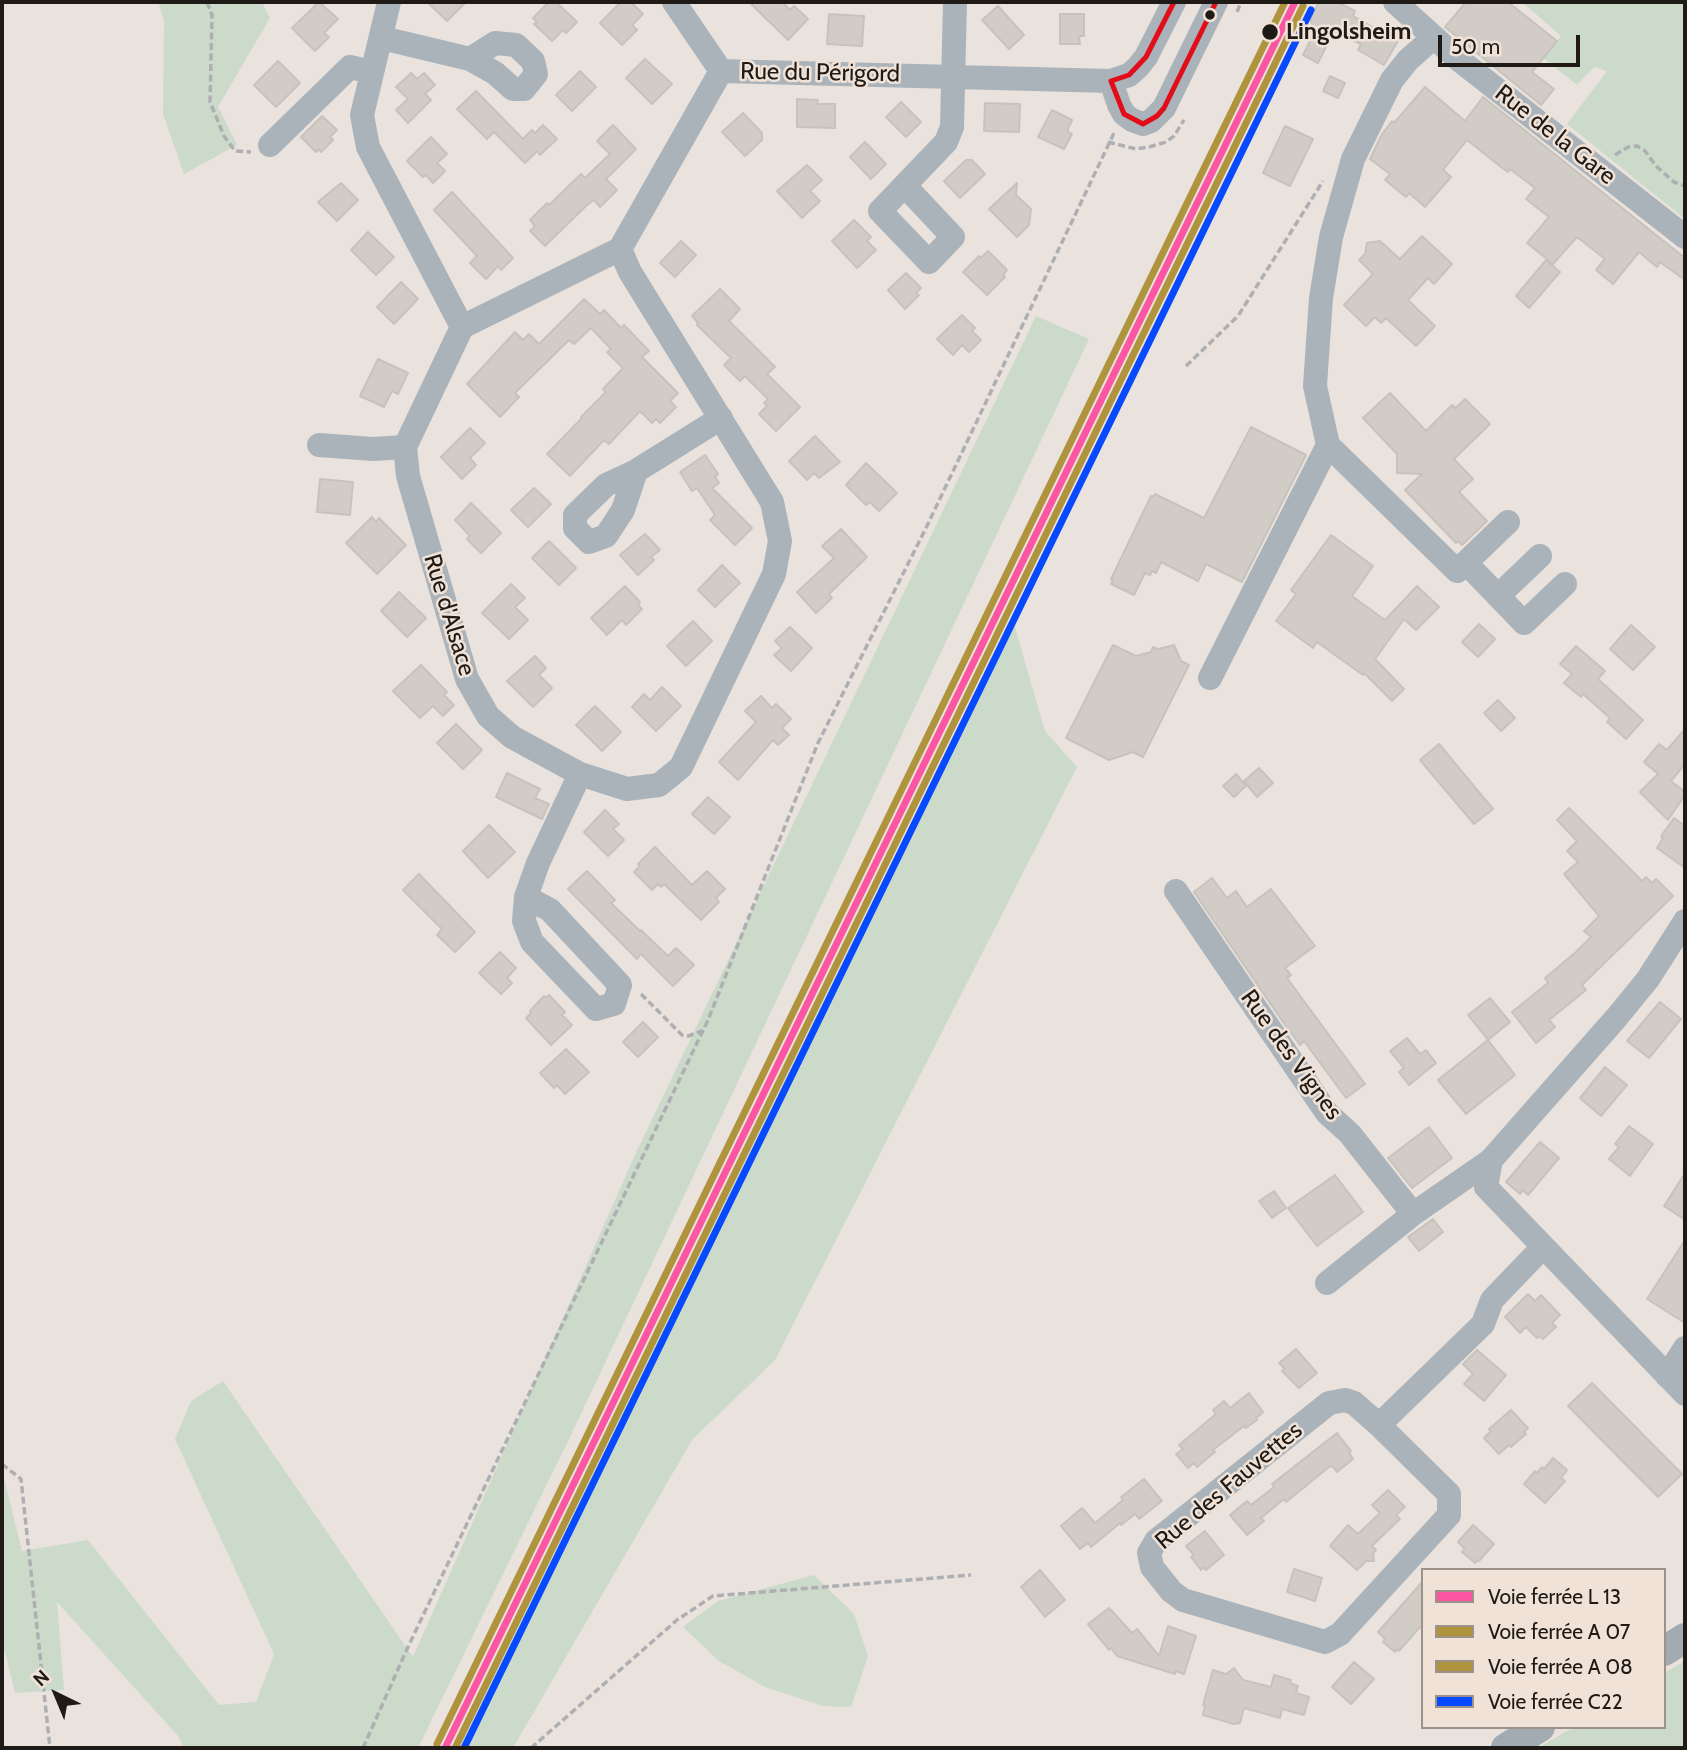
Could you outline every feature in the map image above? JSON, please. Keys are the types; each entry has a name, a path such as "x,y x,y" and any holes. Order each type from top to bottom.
{"main road":[{"path":"1666,1650 1685,1638"},
{"path":"1506,1748 1537,1729"}],"street":[{"path":"389,2 362,115 368,147 462,327"},
{"path":"674,2 721,71"},
{"path":"905,186 946,142 952,127 955,2"},
{"path":"1174,2 1138,67 1129,75 1111,81 1124,114 1143,124 1151,121 1164,108 1216,2"},
{"name":"Rue de la Gare","path":"1395,2 1458,60 1685,237"},
{"path":"1434,37 1408,60 1392,80 1353,159 1331,237 1321,298 1315,386 1328,445 1457,571 1508,522"},
{"path":"382,38 470,59"},
{"path":"270,145 350,67 372,72"},
{"name":"Rue du Périgord","path":"620,249 721,71 1111,81"},
{"path":"318,445 373,449 405,447 462,327 620,249"},
{"name":"Rue d'Alsace","path":"405,447 408,476 467,679 488,716 512,737 580,774 627,789 659,785 681,766 774,574 780,541 772,502 630,272 620,249"},
{"path":"636,471 721,418"},
{"path":"1210,678 1328,445"},
{"path":"1498,596 1540,556"},
{"path":"1466,563 1524,623 1565,584"},
{"path":"526,897 550,910 620,985 614,1004 596,1009 532,942 524,921 526,897 538,863 580,774"},
{"name":"Rue des Vignes","path":"1176,891 1326,1113 1350,1134 1413,1214"},
{"path":"1327,1283 1413,1214 1492,1160 1617,1017 1647,979 1685,921"},
{"path":"1492,1160 1486,1188 1685,1395"},
{"path":"1379,1425 1483,1324 1492,1300 1542,1248"},
{"path":"1667,1376 1685,1348"},
{"name":"Rue des Fauvettes","path":"1345,1400 1354,1403 1379,1425 1449,1494 1450,1515 1340,1634 1325,1642 1182,1600 1152,1567 1149,1553 1156,1541 1329,1403 1345,1400"}],"path":[{"path":"207,2 212,15 210,102 224,136 235,151 250,153 270,145"},
{"path":"363,1748 407,1649 704,1030 818,743 925,530 1108,142"},
{"path":"1596,167 1628,147 1637,146 1646,151 1656,166 1674,182 1685,186"},
{"path":"1186,366 1238,316 1320,183 1353,159"},
{"path":"620,985 639,993 682,1035 688,1037 704,1030"},
{"path":"2,1464 21,1479 50,1748"},
{"path":"531,1748 677,1620 713,1596 971,1574"}],"green space":[{"path":"158,2 262,2 270,18 218,107 237,145 184,174 163,114 164,21"},
{"path":"1522,2 1685,2 1685,219 1567,124 1607,71 1594,67 1577,85 1543,58 1561,36"},
{"path":"1036,316 1089,339 570,1437 418,1748 184,1748 178,1736 57,1602 64,1690 15,1693 2,1639 2,1470 22,1551 88,1540 219,1705 256,1702 274,1654 175,1439 191,1401 223,1381 413,1657 634,1157"},
{"path":"1012,617 1045,731 1077,767 775,1360 692,1440 513,1748 456,1748"},
{"path":"814,1575 854,1614 868,1656 851,1707 823,1706 765,1687 719,1661 683,1627 718,1601"},
{"path":"1685,1661 1685,1748 1538,1748 1571,1729 1666,1729 1666,1672"}],"building":[{"path":"319,2 338,19 324,33 329,37 315,51 292,28"},
{"path":"427,2 466,2 447,21"},
{"path":"549,2 556,2 577,22 566,33 563,30 552,41 534,24 537,22 533,18"},
{"path":"621,2 631,2 643,14 632,25 637,30 622,45 600,23"},
{"path":"749,2 782,2 790,10 794,6 808,19 788,40"},
{"path":"1319,2 1337,2 1355,11 1353,16 1398,41 1384,65 1358,50 1361,44 1334,31 1318,63 1303,55 1315,31 1310,19"},
{"path":"1466,2 1508,2 1557,41 1532,72 1554,89 1541,105 1445,27"},
{"path":"998,6 1024,35 1009,49 982,20"},
{"path":"829,14 864,16 862,46 827,44"},
{"path":"1060,14 1084,14 1084,36 1079,36 1080,44 1060,44"},
{"path":"645,59 672,84 652,104 626,78"},
{"path":"278,61 300,83 276,107 254,85"},
{"path":"580,71 596,87 572,111 556,95"},
{"path":"411,73 417,79 424,73 435,85 425,94 431,100 408,123 396,110 408,99 396,87"},
{"path":"1330,76 1345,83 1338,98 1323,91"},
{"path":"1425,87 1465,121 1483,97 1685,258 1685,280 1660,262 1657,267 1639,252 1613,284 1596,270 1605,259 1577,237 1553,264 1527,243 1549,217 1526,199 1535,188 1510,169 1508,172 1467,140 1443,170 1451,177 1425,207 1409,193 1406,197 1385,180 1390,174 1370,159 1382,134"},
{"path":"476,91 523,139 532,130 535,133 543,125 557,139 540,155 537,151 525,163 494,132 487,139 457,109"},
{"path":"797,99 818,100 817,104 835,104 835,128 797,127"},
{"path":"901,102 921,122 906,137 886,117"},
{"path":"985,103 1020,104 1019,132 984,131"},
{"path":"1052,110 1072,120 1067,131 1072,134 1064,149 1038,137"},
{"path":"743,113 762,133 762,140 745,156 722,132"},
{"path":"322,116 337,130 330,137 333,140 321,152 319,149 316,152 301,137"},
{"path":"613,125 636,149 606,179 617,190 600,207 594,200 587,205 545,246 530,231 535,226 530,220 581,174 585,178 610,154 597,141"},
{"path":"1285,126 1313,139 1290,186 1263,173"},
{"path":"431,137 447,154 437,163 445,171 433,183 407,161"},
{"path":"865,142 886,164 871,179 850,157"},
{"path":"966,160 972,160 985,174 960,198 944,181"},
{"path":"807,165 822,180 810,191 820,201 802,218 777,191"},
{"path":"341,183 358,200 337,221 318,202"},
{"path":"1017,183 1016,195 1031,209 1029,225 1017,237 989,209"},
{"path":"452,192 513,258 501,270 498,266 486,279 470,263 477,256 434,210"},
{"path":"854,220 871,237 867,241 876,250 857,268 832,241"},
{"path":"368,232 394,257 376,275 351,250"},
{"path":"1422,236 1452,264 1434,284 1428,278 1408,300 1435,326 1416,346 1386,318 1381,323 1375,317 1366,326 1344,305 1373,274 1359,260 1365,254 1367,243 1380,241 1400,259"},
{"path":"681,241 696,255 675,277 660,263"},
{"path":"988,251 1007,270 1003,275 1005,277 987,295 963,272"},
{"path":"1546,260 1560,272 1529,308 1516,296"},
{"path":"906,273 921,288 916,293 919,295 905,309 888,290"},
{"path":"401,282 418,299 394,324 377,307"},
{"path":"720,289 740,309 729,321 775,367 767,374 800,407 776,431 759,414 767,406 764,403 768,399 745,376 740,381 724,365 731,358 697,325 692,316"},
{"path":"584,299 600,314 604,310 621,328 624,325 649,351 642,357 678,393 670,401 676,407 660,423 656,419 652,423 640,411 609,444 604,440 570,476 547,454 606,392 603,389 623,368 607,352 611,349 591,328 574,344 569,340 515,393 519,397 500,417 467,384 515,332 523,340 529,334 539,344"},
{"path":"962,315 975,328 972,331 981,340 969,352 962,345 953,355 937,339"},
{"path":"378,359 408,373 398,394 392,391 384,407 360,396"},
{"path":"1390,393 1426,431 1452,405 1456,408 1465,399 1490,424 1454,459 1473,479 1459,492 1487,521 1462,545 1458,541 1456,543 1405,490 1422,474 1397,473 1397,454 1363,418"},
{"path":"1251,427 1306,455 1242,582 1206,564 1198,581 1161,562 1156,573 1145,573 1134,595 1111,584 1151,496 1155,494 1204,518"},
{"path":"470,428 485,443 470,458 476,465 462,479 441,457"},
{"path":"815,436 840,462 819,478 814,473 807,480 789,461"},
{"path":"705,455 718,474 715,477 719,483 712,488 752,528 735,545 710,520 715,515 697,488 692,491 680,472"},
{"path":"866,463 897,493 879,511 870,502 866,505 846,485"},
{"path":"320,479 353,482 350,515 317,512"},
{"path":"534,488 551,504 528,527 511,510"},
{"path":"471,503 501,533 481,553 467,539 470,536 455,520"},
{"path":"372,517 376,522 379,518 406,545 377,574 346,543"},
{"path":"841,529 867,557 829,594 832,598 816,613 797,592 834,558 822,546"},
{"path":"645,534 660,550 651,557 654,560 638,575 620,555"},
{"path":"1331,535 1373,566 1352,596 1385,620 1417,586 1439,607 1416,630 1404,619 1375,659 1404,689 1392,701 1364,673 1363,675 1317,642 1313,648 1276,621 1296,594 1291,590"},
{"path":"549,541 576,568 559,585 532,558"},
{"path":"722,565 740,583 715,607 698,590"},
{"path":"511,584 525,598 515,607 528,620 509,639 482,613"},
{"path":"625,586 640,602 638,605 642,609 626,625 622,620 607,635 591,618"},
{"path":"399,592 426,618 407,637 381,611"},
{"path":"693,621 712,641 686,666 667,646"},
{"path":"1479,624 1495,639 1478,657 1462,642"},
{"path":"1631,625 1655,647 1633,670 1610,649"},
{"path":"790,627 812,648 791,671 774,655 782,648 775,641"},
{"path":"1113,645 1136,656 1151,652 1153,647 1158,649 1174,645 1181,661 1189,665 1143,757 1133,752 1109,760 1066,738"},
{"path":"1576,646 1605,671 1598,679 1643,720 1626,739 1607,722 1610,718 1583,694 1581,697 1564,683 1572,674 1560,664"},
{"path":"535,656 546,668 539,675 552,688 533,707 507,681"},
{"path":"421,665 447,692 444,695 454,705 443,716 433,706 420,718 393,691"},
{"path":"662,687 681,706 656,731 632,707 644,694 650,700"},
{"path":"761,696 772,708 776,704 791,719 782,728 789,735 778,745 773,740 738,780 719,762 756,722 745,711"},
{"path":"1498,700 1515,718 1501,731 1484,713"},
{"path":"595,706 621,732 602,751 576,725"},
{"path":"456,724 482,750 463,769 437,743"},
{"path":"1685,729 1685,764 1671,781 1685,792 1685,795 1668,820 1640,792 1658,774 1644,762 1659,744 1667,750"},
{"path":"1439,744 1493,809 1474,824 1420,760"},
{"path":"1259,768 1273,783 1257,797 1244,781"},
{"path":"507,773 540,789 535,798 549,804 542,819 496,797"},
{"path":"1236,774 1246,786 1234,797 1223,786"},
{"path":"708,797 730,817 714,834 692,814"},
{"path":"1569,808 1642,881 1646,877 1652,883 1656,879 1673,896 1582,985 1586,990 1549,1020 1555,1027 1536,1043 1512,1012 1548,983 1545,978 1591,937 1584,931 1599,916 1564,874 1578,862 1567,851 1577,841 1557,820"},
{"path":"605,810 619,824 613,829 624,840 608,856 584,832"},
{"path":"1674,818 1685,826 1685,868 1657,848 1663,838 1661,836"},
{"path":"489,825 515,852 488,878 463,851"},
{"path":"655,847 692,885 707,871 725,889 716,898 719,902 701,920 664,884 661,887 658,884 652,890 634,872"},
{"path":"587,871 615,900 611,903 668,956 676,948 694,965 673,986 641,954 637,959 568,889"},
{"path":"419,874 475,932 455,952 437,935 442,929 403,890"},
{"path":"1212,878 1227,898 1236,891 1247,907 1271,889 1315,946 1285,968 1291,975 1287,978 1365,1084 1346,1098 1304,1041 1300,1045 1283,1022 1194,892"},
{"path":"500,952 516,968 507,978 512,983 501,994 479,973"},
{"path":"549,995 565,1012 562,1015 572,1025 551,1045 526,1018 544,996 546,998"},
{"path":"1490,998 1510,1022 1488,1040 1468,1015"},
{"path":"1660,1002 1681,1019 1649,1058 1627,1041"},
{"path":"643,1022 658,1037 638,1057 623,1042"},
{"path":"1407,1038 1420,1054 1426,1050 1436,1063 1409,1085 1399,1072 1404,1068 1390,1051"},
{"path":"1488,1040 1515,1075 1466,1114 1438,1080"},
{"path":"566,1049 589,1072 565,1094 557,1085 554,1088 540,1073"},
{"path":"1605,1067 1627,1085 1601,1116 1580,1098"},
{"path":"1629,1126 1653,1144 1630,1176 1609,1159 1619,1147 1615,1144"},
{"path":"1429,1127 1452,1158 1412,1188 1388,1158"},
{"path":"1540,1142 1559,1158 1528,1195 1523,1190 1520,1194 1506,1182"},
{"path":"1685,1173 1685,1220 1664,1206"},
{"path":"1335,1175 1363,1212 1317,1246 1288,1208"},
{"path":"1274,1191 1286,1208 1272,1218 1259,1201"},
{"path":"1433,1219 1443,1232 1419,1251 1408,1237"},
{"path":"1685,1240 1685,1323 1647,1299"},
{"path":"1528,1294 1535,1301 1541,1295 1560,1315 1552,1323 1556,1327 1543,1339 1539,1336 1537,1338 1526,1327 1520,1333 1505,1317"},
{"path":"1296,1349 1317,1373 1299,1388 1282,1371 1285,1369 1279,1363"},
{"path":"1477,1350 1506,1375 1484,1401 1464,1384 1473,1374 1463,1364"},
{"path":"1592,1383 1682,1474 1658,1497 1568,1406"},
{"path":"1249,1393 1263,1412 1257,1420 1246,1428 1244,1426 1213,1450 1215,1452 1197,1467 1194,1463 1188,1468 1176,1454 1183,1449 1179,1445 1216,1414 1213,1410 1224,1401 1230,1408"},
{"path":"1511,1410 1528,1428 1524,1432 1526,1434 1499,1454 1484,1438 1491,1431 1489,1429"},
{"path":"1337,1433 1351,1451 1349,1453 1353,1459 1337,1472 1332,1466 1329,1467 1286,1502 1284,1499 1261,1518 1264,1521 1247,1535 1230,1515 1247,1501 1251,1505 1274,1487 1272,1484"},
{"path":"1553,1458 1567,1470 1561,1478 1565,1481 1545,1503 1524,1484 1535,1471 1537,1473 1542,1467 1544,1469"},
{"path":"1144,1479 1162,1501 1139,1519 1135,1514 1121,1525 1120,1523 1091,1547 1088,1543 1080,1549 1061,1526 1082,1508 1095,1523"},
{"path":"1388,1490 1405,1507 1396,1515 1400,1519 1372,1546 1376,1550 1373,1553 1374,1561 1366,1561 1357,1570 1330,1546 1348,1525 1358,1534 1380,1513 1372,1505"},
{"path":"1473,1525 1494,1544 1475,1563 1462,1552 1465,1549 1458,1542"},
{"path":"1205,1531 1224,1555 1206,1570 1203,1567 1201,1570 1186,1546"},
{"path":"1294,1569 1322,1578 1315,1601 1287,1592"},
{"path":"1040,1570 1065,1600 1045,1617 1021,1587"},
{"path":"1421,1583 1421,1628 1395,1652 1383,1642 1385,1639 1378,1632"},
{"path":"1109,1608 1132,1633 1137,1629 1159,1656 1168,1626 1196,1636 1184,1674 1176,1671 1175,1674 1117,1656 1111,1648 1109,1650 1088,1624"},
{"path":"1354,1662 1374,1679 1351,1704 1332,1687"},
{"path":"1234,1668 1243,1680 1271,1687 1274,1675 1291,1680 1290,1683 1298,1686 1296,1693 1309,1697 1304,1715 1282,1709 1280,1718 1244,1708 1240,1723 1234,1724 1203,1715 1203,1705 1213,1670 1226,1674"}],"transit line":[{"path":"1174,2 1146,57 1129,75 1111,81 1124,114 1143,124 1157,116 1164,108 1216,2"},
{"path":"437,1744 1285,2"},
{"path":"445,1748 1295,2"},
{"path":"455,1748 1303,6"}],"rail line":[{"name":"C22","path":"464,1748 1311,10"}],"place":[{"name":"Lingolsheim","path":"1270,32"}]}
